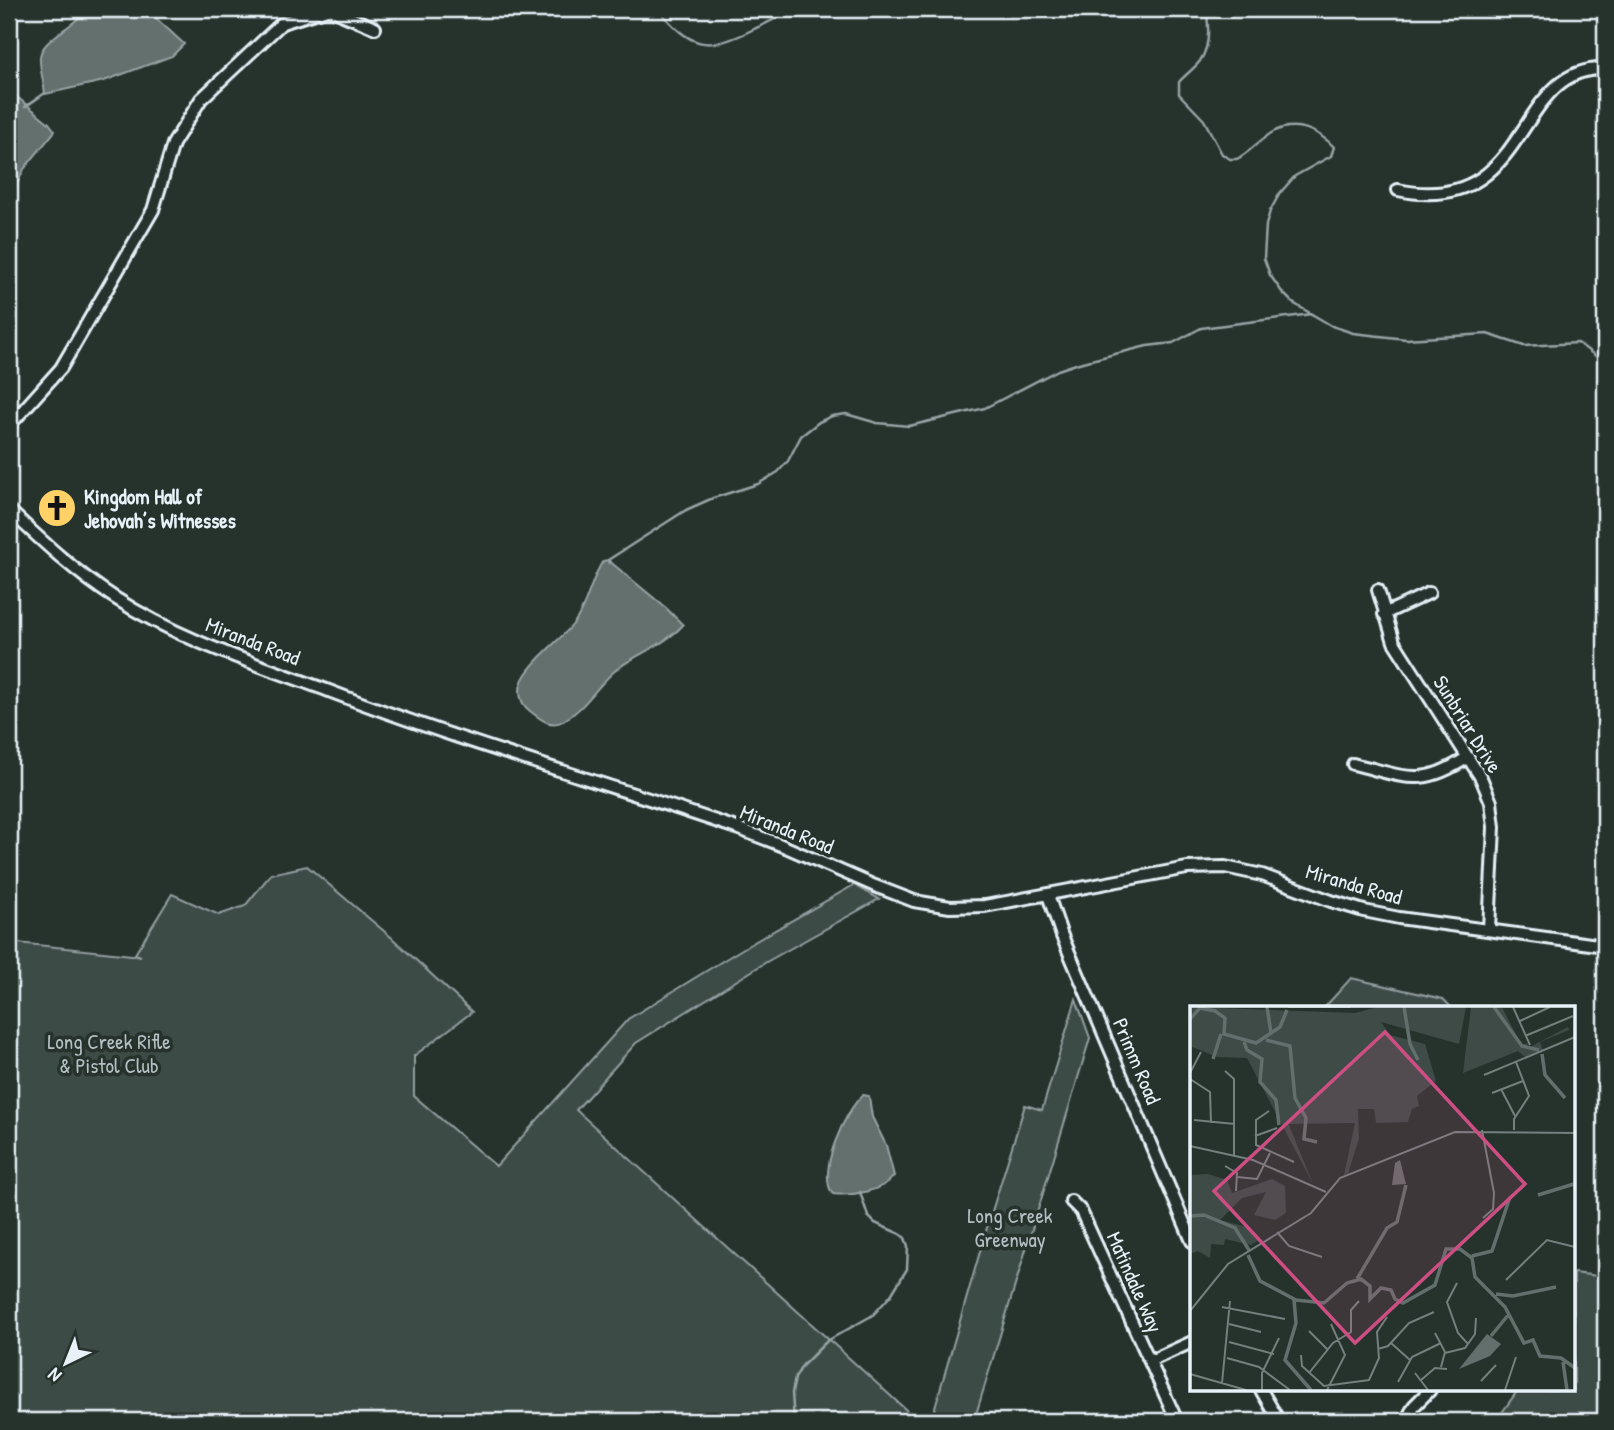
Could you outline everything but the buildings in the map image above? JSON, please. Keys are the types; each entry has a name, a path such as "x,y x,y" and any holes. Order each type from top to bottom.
{"street":[{"path":"9,426 61,368 153,210 173,144 201,99 282,23 328,9 375,28"},
{"path":"1398,190 1422,194 1441,193 1466,187 1480,180 1504,157 1550,92 1584,71 1605,69"},
{"name":"Miranda Road","path":"9,510 69,565 113,597 213,648 363,706 742,830 914,901 967,907 1048,895 1187,868 1225,867 1262,875 1364,911 1605,946"},
{"name":"Sunbriar Drive","path":"1378,590 1389,630 1401,656 1481,778 1491,802 1494,827 1489,929"},
{"path":"1384,614 1429,593"},
{"path":"1353,764 1418,778 1435,776 1468,757"},
{"name":"Primm Road","path":"1048,895 1062,936 1190,1236"},
{"name":"Matindale Way","path":"1071,1200 1081,1211 1177,1421"},
{"path":"1150,1361 1190,1343"},
{"path":"1262,1392 1279,1421"},
{"path":"1406,1421 1414,1406 1427,1392"}],"green space":[{"name":"Long Creek Rifle & Pistol Club","path":"307,866 391,937 472,1012 414,1056 414,1096 496,1166 628,1019 854,885 879,899 768,961 636,1043 576,1110 915,1418 912,1421 9,1421 9,942 141,956 135,954 172,894 219,915 245,906 271,874"},
{"path":"1351,978 1443,999 1450,1006 1326,1006"},
{"name":"Long Creek Greenway","path":"1076,999 1090,1038 974,1421 931,1421 1025,1105 1042,1110"},
{"path":"1576,1273 1605,1277 1605,1421 1496,1421 1517,1392 1576,1392"}],"shaded area":[{"path":"87,9 146,9 184,44 172,56 104,81 45,94 41,53 51,40"},
{"path":"11,94 49,123 55,131 24,169 9,201 9,96"},
{"path":"608,560 683,625 668,638 617,669 571,716 559,723 546,722 522,703 521,684 530,668 574,623 599,568 603,561"},
{"path":"863,1095 869,1096 872,1117 886,1145 894,1176 882,1186 866,1192 833,1194 829,1185 830,1158 848,1114"}],"waterway":[{"path":"658,9 680,32 700,42 710,43 736,37 790,9"},
{"path":"1206,9 1206,49 1200,61 1179,82 1179,94 1204,120 1222,154 1230,159 1237,159 1273,132 1290,127 1313,132 1334,147 1331,156 1295,176 1280,193 1266,225 1264,258 1270,275 1293,303 1332,326 1353,333 1406,339 1487,334 1524,346 1578,343 1605,363"},
{"path":"25,107 45,93"},
{"path":"609,563 608,560 686,510 713,498 758,484 778,472 788,461 801,436 832,416 846,414 877,423 909,426 985,408 1058,370 1147,346 1173,343 1201,328 1312,314"},
{"path":"794,1421 792,1393 795,1378 802,1366 827,1341 873,1315 891,1295 907,1269 908,1246 905,1238 875,1223 868,1216 860,1192"}],"place":[{"name":"Kingdom Hall of Jehovah’s Witnesses","path":"57,508"}]}
